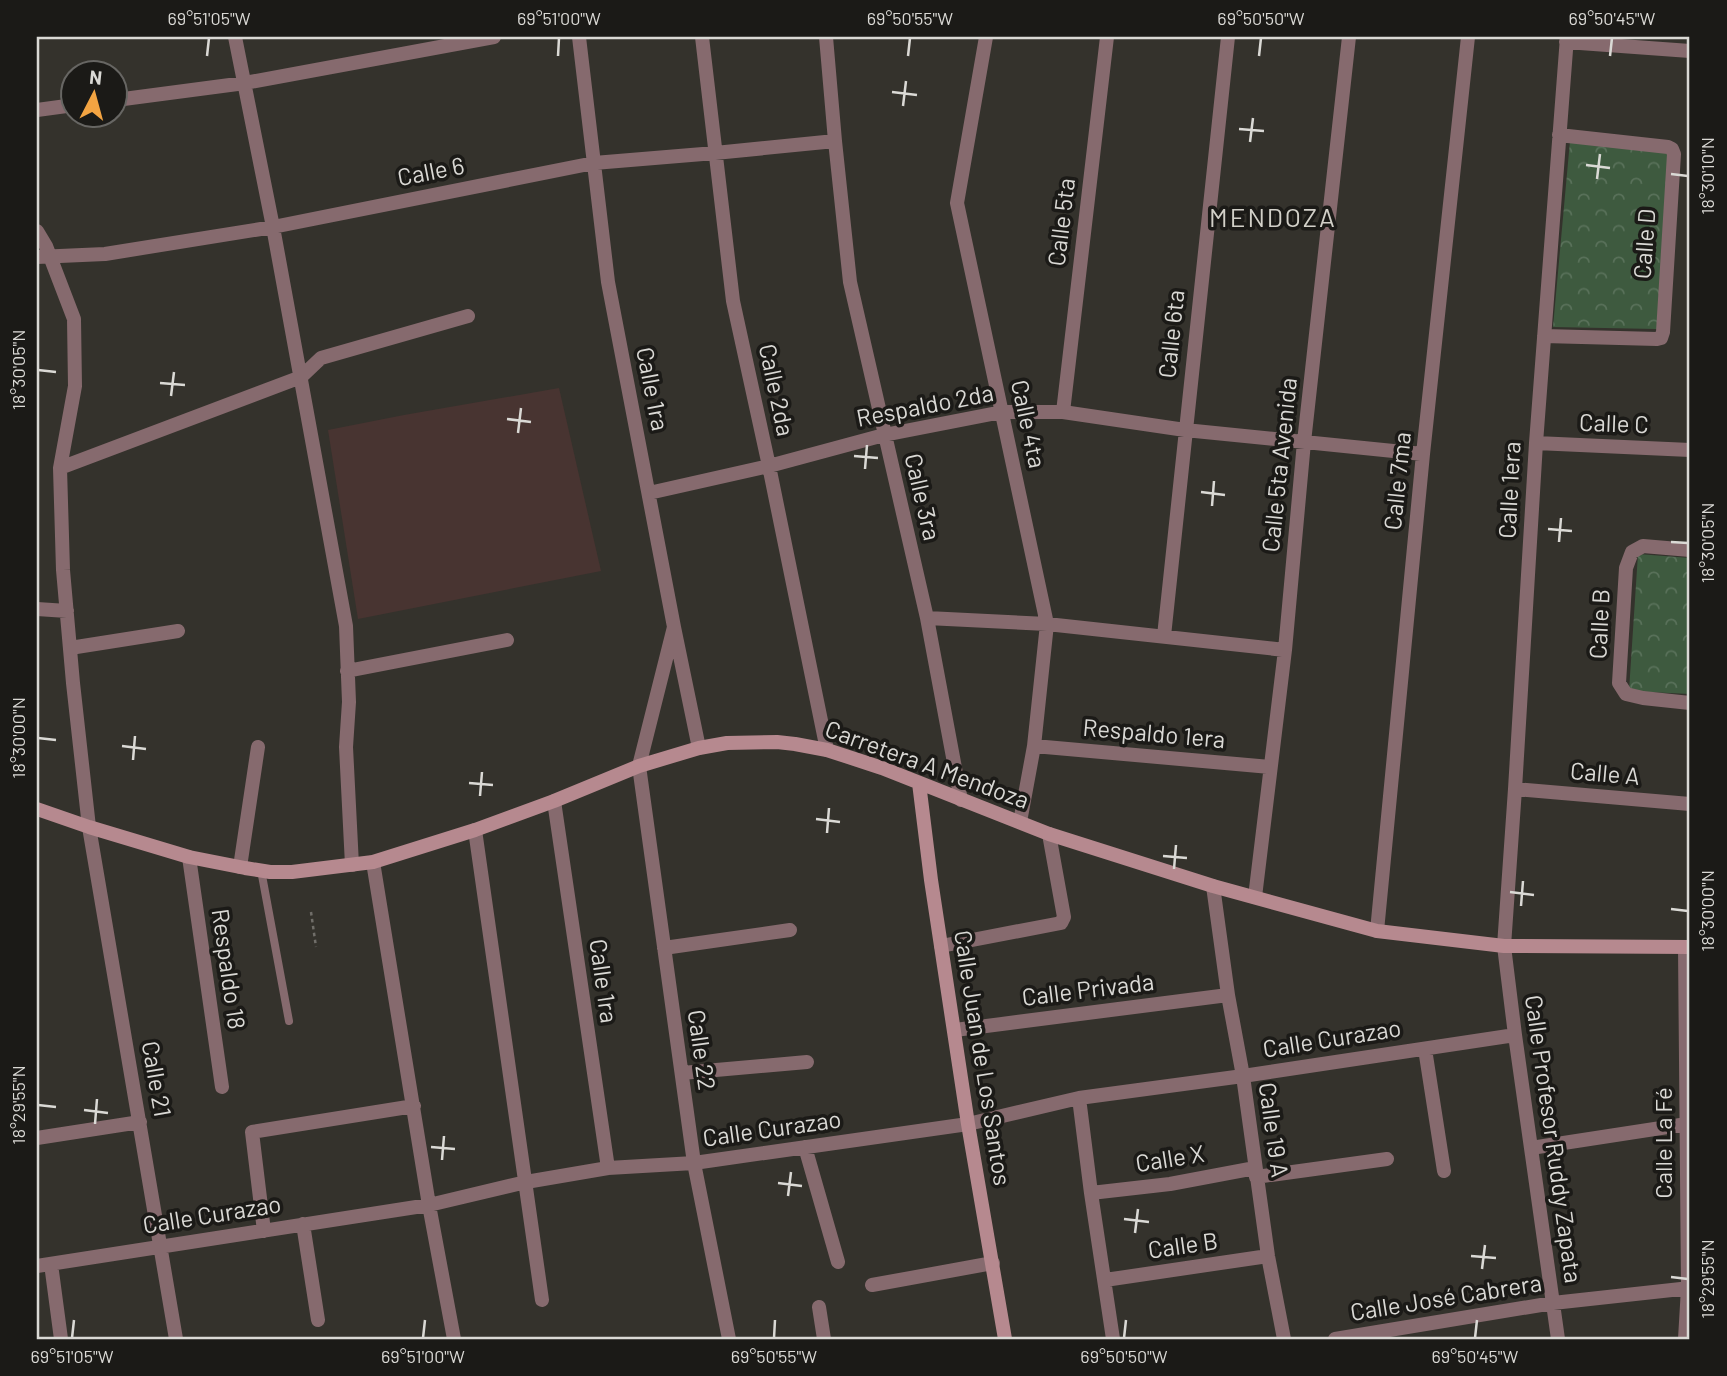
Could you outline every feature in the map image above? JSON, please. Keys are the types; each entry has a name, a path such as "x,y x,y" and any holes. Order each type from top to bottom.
{"street":[{"path":"235,37 273,227 346,626 349,702 346,747 352,865"},
{"path":"130,98 245,83 494,37"},
{"name":"Calle 1ra","path":"579,37 608,282 699,748"},
{"name":"Calle 2da","path":"702,37 733,301 827,750"},
{"name":"Calle 3ra","path":"826,37 850,282 927,618 961,800"},
{"name":"Calle 4ta","path":"986,37 957,203 1047,624 1034,746 1020,822"},
{"name":"Calle 5ta","path":"1063,412 1107,37"},
{"name":"Calle 6ta","path":"1164,636 1228,37"},
{"name":"Calle 5ta Avenida","path":"1255,897 1285,650 1304,442 1349,37"},
{"name":"Calle 7ma","path":"1377,931 1423,454 1468,37"},
{"path":"1567,39 1690,51"},
{"name":"Calle 1era","path":"1504,946 1536,443 1567,39"},
{"path":"37,110 60,107"},
{"name":"Calle D","path":"1544,336 1657,339 1661,338 1663,332 1674,154 1672,149 1559,135"},
{"name":"Calle 6","path":"43,257 105,254 273,227 594,163 835,141"},
{"name":"Calle 21","path":"37,231 46,246 43,257 74,319 75,386 60,468 63,570 70,648 89,827 176,1339"},
{"path":"60,468 301,377 321,358 468,316"},
{"name":"Respaldo 2da","path":"649,494 884,435 1002,412 1063,412 1185,430 1423,454"},
{"name":"Calle C","path":"1536,443 1690,450"},
{"name":"Calle B","path":"1690,550 1643,545 1632,552 1626,568 1619,683 1626,694 1690,703"},
{"path":"37,609 67,611"},
{"path":"927,618 1047,624 1285,650"},
{"path":"639,766 674,627"},
{"path":"70,648 178,631"},
{"path":"348,671 507,640"},
{"name":"Carretera A Mendoza","path":"37,808 89,827 189,857 240,867 292,872 373,862 475,830 639,766 699,748 727,743 777,742 827,750 882,768 1049,834 1213,886 1377,931 1504,946 1688,947"},
{"name":"Respaldo 1era","path":"1034,746 1270,767"},
{"path":"240,867 258,747"},
{"name":"Calle 22","path":"639,766 694,1163 729,1339"},
{"name":"Calle Juan de Los Santos","path":"919,783 968,1124 1004,1339"},
{"name":"Calle A","path":"1516,789 1690,804"},
{"name":"Calle 1ra","path":"554,801 608,1168"},
{"path":"475,830 542,1300"},
{"path":"941,946 1061,923 1064,917 1049,834"},
{"name":"Respaldo 18","path":"189,857 222,1087"},
{"path":"373,862 429,1205 454,1339"},
{"name":"Calle 19 A","path":"1213,886 1268,1256 1284,1339"},
{"path":"664,948 790,930"},
{"name":"Calle Profesor Ruddy Zapata","path":"1504,946 1558,1339"},
{"name":"Calle La Fé","path":"1685,1339 1689,1288 1688,947"},
{"name":"Calle Privada","path":"955,1030 1228,995"},
{"name":"Calle Curazao","path":"44,1265 429,1205 526,1182 608,1168 694,1163 968,1124 1079,1098 1515,1035"},
{"path":"1424,1049 1444,1171"},
{"path":"682,1073 807,1062"},
{"path":"1079,1098 1113,1339"},
{"path":"264,1231 252,1132 414,1106"},
{"path":"37,1138 140,1122"},
{"path":"1531,1148 1687,1124"},
{"path":"805,1147 838,1262"},
{"name":"Calle X","path":"1091,1193 1387,1159"},
{"path":"303,1224 318,1320"},
{"name":"Calle B","path":"1105,1280 1268,1256"},
{"path":"872,1284 993,1263"},
{"path":"44,1265 61,1339"},
{"name":"Calle José Cabrera","path":"1335,1339 1553,1303 1689,1288"},
{"path":"819,1307 824,1339"}],"lane":[{"path":"261,870 289,1021"}],"path":[{"path":"310,912 316,947"}],"shaded area":[{"path":"559,388 601,571 358,619 328,430"}],"green space":[{"path":"1570,141 1669,152 1657,329 1553,327"},
{"path":"1638,554 1690,558 1690,694 1629,691"}],"district":[{"name":"MENDOZA","path":"1273,218"}]}
